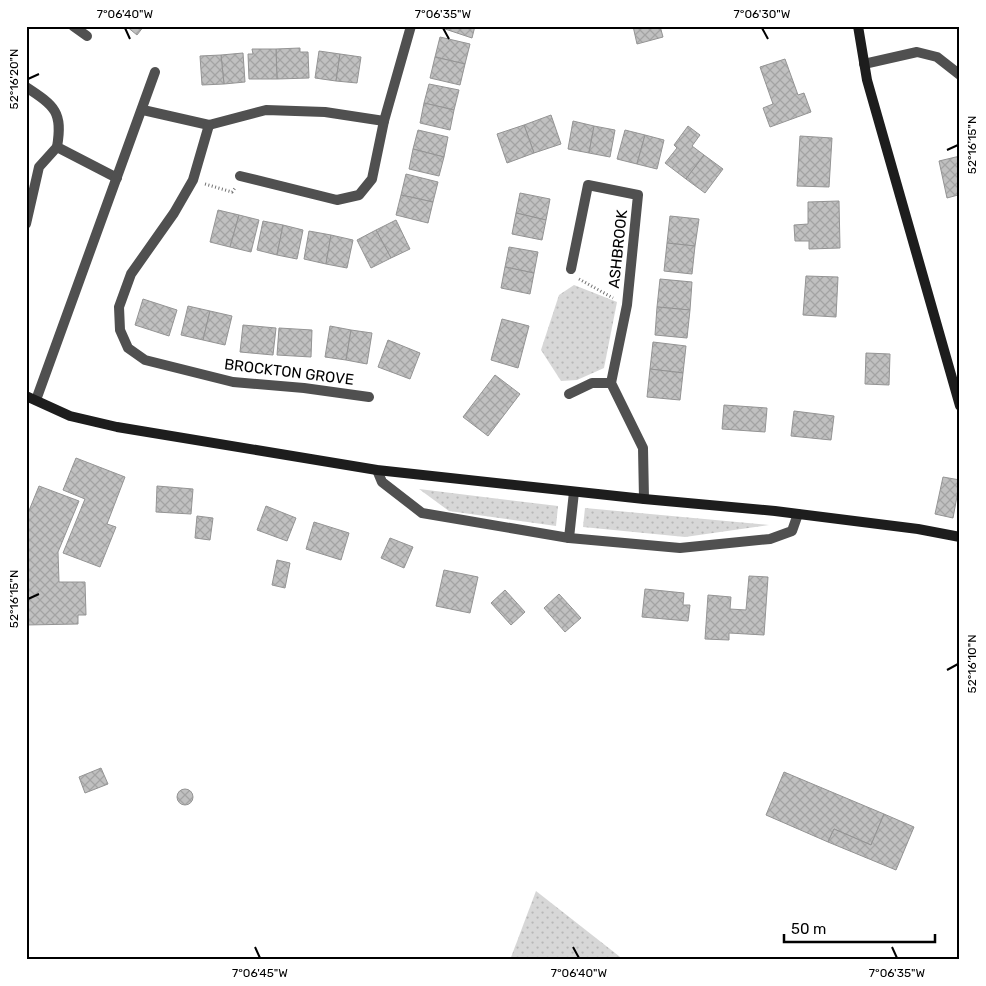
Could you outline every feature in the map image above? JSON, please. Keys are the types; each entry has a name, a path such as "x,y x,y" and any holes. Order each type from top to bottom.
{"street":[{"path":"73,26 87,36"},
{"path":"240,176 337,200 359,194 372,179 384,121 411,26"},
{"path":"858,26 867,80 960,406"},
{"path":"864,64 917,52 937,57 960,75"},
{"path":"155,72 143,110 31,398 70,416 117,427 377,470 644,500 798,514 918,529 960,537"},
{"path":"26,87 46,100 57,114 60,130 57,147 39,167 26,224"},
{"path":"143,110 209,125 266,110 325,112 384,121"},
{"name":"BROCKTON GROVE","path":"209,125 193,180 174,213 131,274 119,307 120,330 128,348 144,360 234,382 304,388 369,397"},
{"path":"57,147 116,178"},
{"name":"ASHBROOK","path":"571,270 588,185 638,196 627,305 611,383"},
{"path":"569,394 592,383 611,383 643,448 644,500"},
{"path":"377,470 382,482 422,513 569,538 680,548 770,539 792,531 798,514"},
{"path":"569,538 574,492"}],"path":[{"path":"193,180 232,192 240,176"},
{"path":"571,270 577,278 627,305"}],"shaded area":[{"path":"574,285 617,302 604,368 577,380 561,381 541,350 559,295"},
{"path":"419,489 558,506 556,526 449,511"},
{"path":"585,508 769,525 685,537 583,527"},
{"path":"536,891 624,960 510,960"}],"building":[{"path":"126,26 144,26 137,35"},
{"path":"442,26 475,26 472,38 442,28"},
{"path":"633,26 660,26 663,37 637,44"},
{"path":"440,37 470,44 465,64 435,57"},
{"path":"300,48 300,52 308,52 309,78 277,79 276,49"},
{"path":"252,49 276,49 277,79 249,79 248,54 253,54"},
{"path":"319,51 340,54 336,81 315,78"},
{"path":"243,53 245,82 224,84 221,55"},
{"path":"340,54 361,57 357,83 336,81"},
{"path":"221,55 224,84 202,85 200,56"},
{"path":"435,57 465,64 460,85 430,78"},
{"path":"785,59 798,95 804,93 811,112 770,127 763,108 773,104 760,67"},
{"path":"429,84 459,90 454,110 424,103"},
{"path":"424,103 454,110 450,130 420,123"},
{"path":"551,115 561,144 534,153 524,125"},
{"path":"573,121 594,126 589,153 568,149"},
{"path":"524,125 534,153 507,163 497,134"},
{"path":"594,126 615,130 610,157 589,153"},
{"path":"688,126 700,135 692,146 704,155 686,179 665,163 677,148 674,145"},
{"path":"418,130 448,137 444,157 413,149"},
{"path":"625,130 645,135 637,164 617,159"},
{"path":"645,135 664,140 657,169 637,164"},
{"path":"800,136 832,138 829,187 797,186"},
{"path":"413,149 444,157 439,176 409,169"},
{"path":"704,155 723,169 705,193 686,179"},
{"path":"960,156 960,203 958,195 947,198 939,161"},
{"path":"406,174 438,182 433,202 401,195"},
{"path":"520,193 550,199 546,220 516,213"},
{"path":"401,195 433,202 428,223 396,215"},
{"path":"839,201 840,248 809,249 809,241 795,241 794,225 808,224 808,202"},
{"path":"218,210 239,215 230,247 210,242"},
{"path":"516,213 546,220 542,240 512,234"},
{"path":"239,215 259,220 251,252 230,247"},
{"path":"670,216 699,219 695,246 667,243"},
{"path":"396,220 410,249 391,258 376,230"},
{"path":"263,221 283,225 277,255 257,250"},
{"path":"283,225 303,230 297,259 277,255"},
{"path":"376,230 391,258 371,268 357,240"},
{"path":"309,231 331,235 326,264 304,259"},
{"path":"331,235 353,240 347,268 326,264"},
{"path":"667,243 695,246 692,274 664,271"},
{"path":"509,247 538,252 534,273 505,267"},
{"path":"505,267 534,273 530,294 501,288"},
{"path":"806,276 838,277 836,317 803,315"},
{"path":"660,279 692,282 690,310 657,307"},
{"path":"143,299 177,310 169,336 135,325"},
{"path":"188,306 210,311 203,340 181,335"},
{"path":"657,307 690,310 687,338 655,335"},
{"path":"210,311 232,316 225,345 203,340"},
{"path":"502,319 529,326 518,368 491,360"},
{"path":"243,325 276,328 273,355 240,352"},
{"path":"330,326 351,330 346,360 325,357"},
{"path":"279,328 312,330 311,357 277,355"},
{"path":"351,330 372,333 367,364 346,360"},
{"path":"388,340 420,353 410,379 378,367"},
{"path":"653,342 686,346 683,373 650,369"},
{"path":"866,353 890,354 889,385 865,384"},
{"path":"650,369 683,373 680,400 647,397"},
{"path":"495,375 520,394 488,436 463,417"},
{"path":"724,405 767,408 765,432 722,429"},
{"path":"794,411 834,416 831,440 791,436"},
{"path":"76,458 125,477 107,524 116,527 100,567 63,553 85,499 63,490"},
{"path":"943,477 960,480 953,518 935,514"},
{"path":"39,486 79,501 58,552 59,582 85,582 86,615 78,615 78,624 26,625 26,518"},
{"path":"157,486 193,489 191,514 156,512"},
{"path":"266,506 296,518 287,541 257,530"},
{"path":"197,516 213,518 210,540 195,538"},
{"path":"314,522 349,533 341,560 306,549"},
{"path":"390,538 413,547 404,568 381,558"},
{"path":"277,560 290,563 285,588 272,585"},
{"path":"444,570 478,577 470,613 436,606"},
{"path":"749,576 768,577 764,635 729,633 729,640 705,639 708,595 731,597 730,609 746,610"},
{"path":"645,589 684,593 683,605 690,605 688,621 642,617"},
{"path":"505,590 525,612 511,625 491,603"},
{"path":"559,594 581,618 565,632 544,608"},
{"path":"101,768 108,784 85,793 79,777"},
{"path":"784,772 884,814 871,845 834,829 828,842 766,815"},
{"path":"182,789 188,789 193,794 191,803 182,805 177,800 177,794"},
{"path":"884,814 914,827 896,870 828,842 834,829 871,845"}]}
